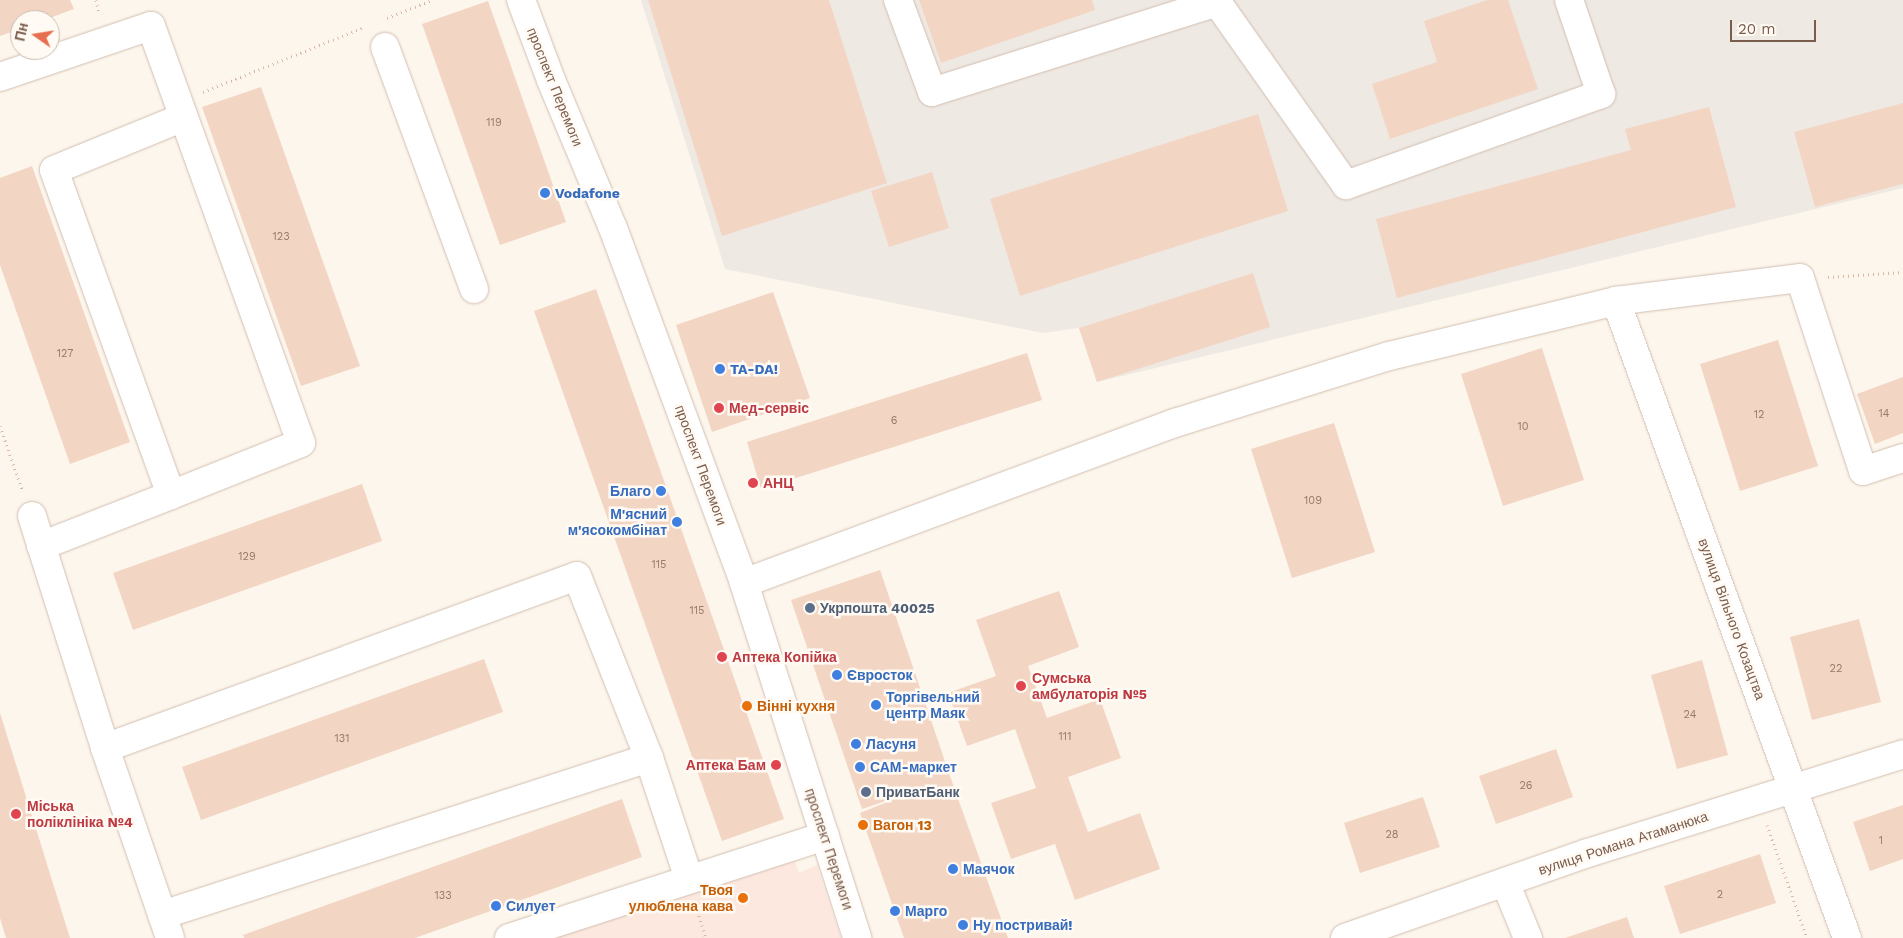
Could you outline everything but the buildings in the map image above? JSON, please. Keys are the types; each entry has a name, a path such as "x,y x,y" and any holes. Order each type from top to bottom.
{"street":[{"name":"проспект Перемоги","path":"521,0 551,80 613,228 744,583 857,938"},
{"path":"898,0 932,92 1217,2 1346,185 1601,94 1569,0"},
{"path":"0,77 152,26 300,443 171,496 41,546"},
{"path":"377,31 474,288"},
{"path":"171,496 54,170 181,110"},
{"path":"744,583 1175,423 1389,356 1616,301 1800,278 1863,471 1903,458"},
{"name":"вулиця Вільного Козацтва","path":"1616,301 1847,938"},
{"path":"32,516 105,748 166,926 649,758"},
{"path":"105,748 577,576 649,758 689,880"},
{"name":"вулиця Романа Атаманюка","path":"1345,938 1588,853 1794,790 1903,754"},
{"path":"509,938 825,836"},
{"path":"1505,882 1528,938"}],"path":[{"path":"181,110 377,31 432,0"},
{"path":"1800,278 1903,272"},
{"path":"0,426 32,516"},
{"path":"1758,800 1807,938"}],"shaded area":[{"path":"641,0 1903,0 1903,188 1097,382 1079,328 1043,333 725,269"},
{"path":"793,856 799,873 817,865 841,938 551,938"}],"place":[{"name":"Vodafone","path":"545,193"},
{"name":"TA-DA!","path":"720,369"},
{"name":"Мед-сервіс","path":"719,408"},
{"name":"АНЦ","path":"753,483"},
{"name":"Благо","path":"661,491"},
{"name":"М'ясний м'ясокомбінат","path":"677,522"},
{"name":"Укрпошта 40025","path":"810,608"},
{"name":"Аптека Копійка","path":"722,657"},
{"name":"Євросток","path":"837,675"},
{"name":"Сумська амбулаторія №5","path":"1021,686"},
{"name":"Торгівельний центр Маяк","path":"876,705"},
{"name":"Вінні кухня","path":"747,706"},
{"name":"Ласуня","path":"856,744"},
{"name":"Аптека Бам","path":"776,765"},
{"name":"САМ-маркет","path":"860,767"},
{"name":"ПриватБанк","path":"866,792"},
{"name":"Міська поліклініка №4","path":"16,814"},
{"name":"Вагон 13","path":"863,825"},
{"name":"Маячок","path":"953,869"},
{"name":"Твоя улюблена кава","path":"743,898"},
{"name":"Силует","path":"496,906"},
{"name":"Марго","path":"895,911"},
{"name":"Ну постривай!","path":"963,925"}]}
